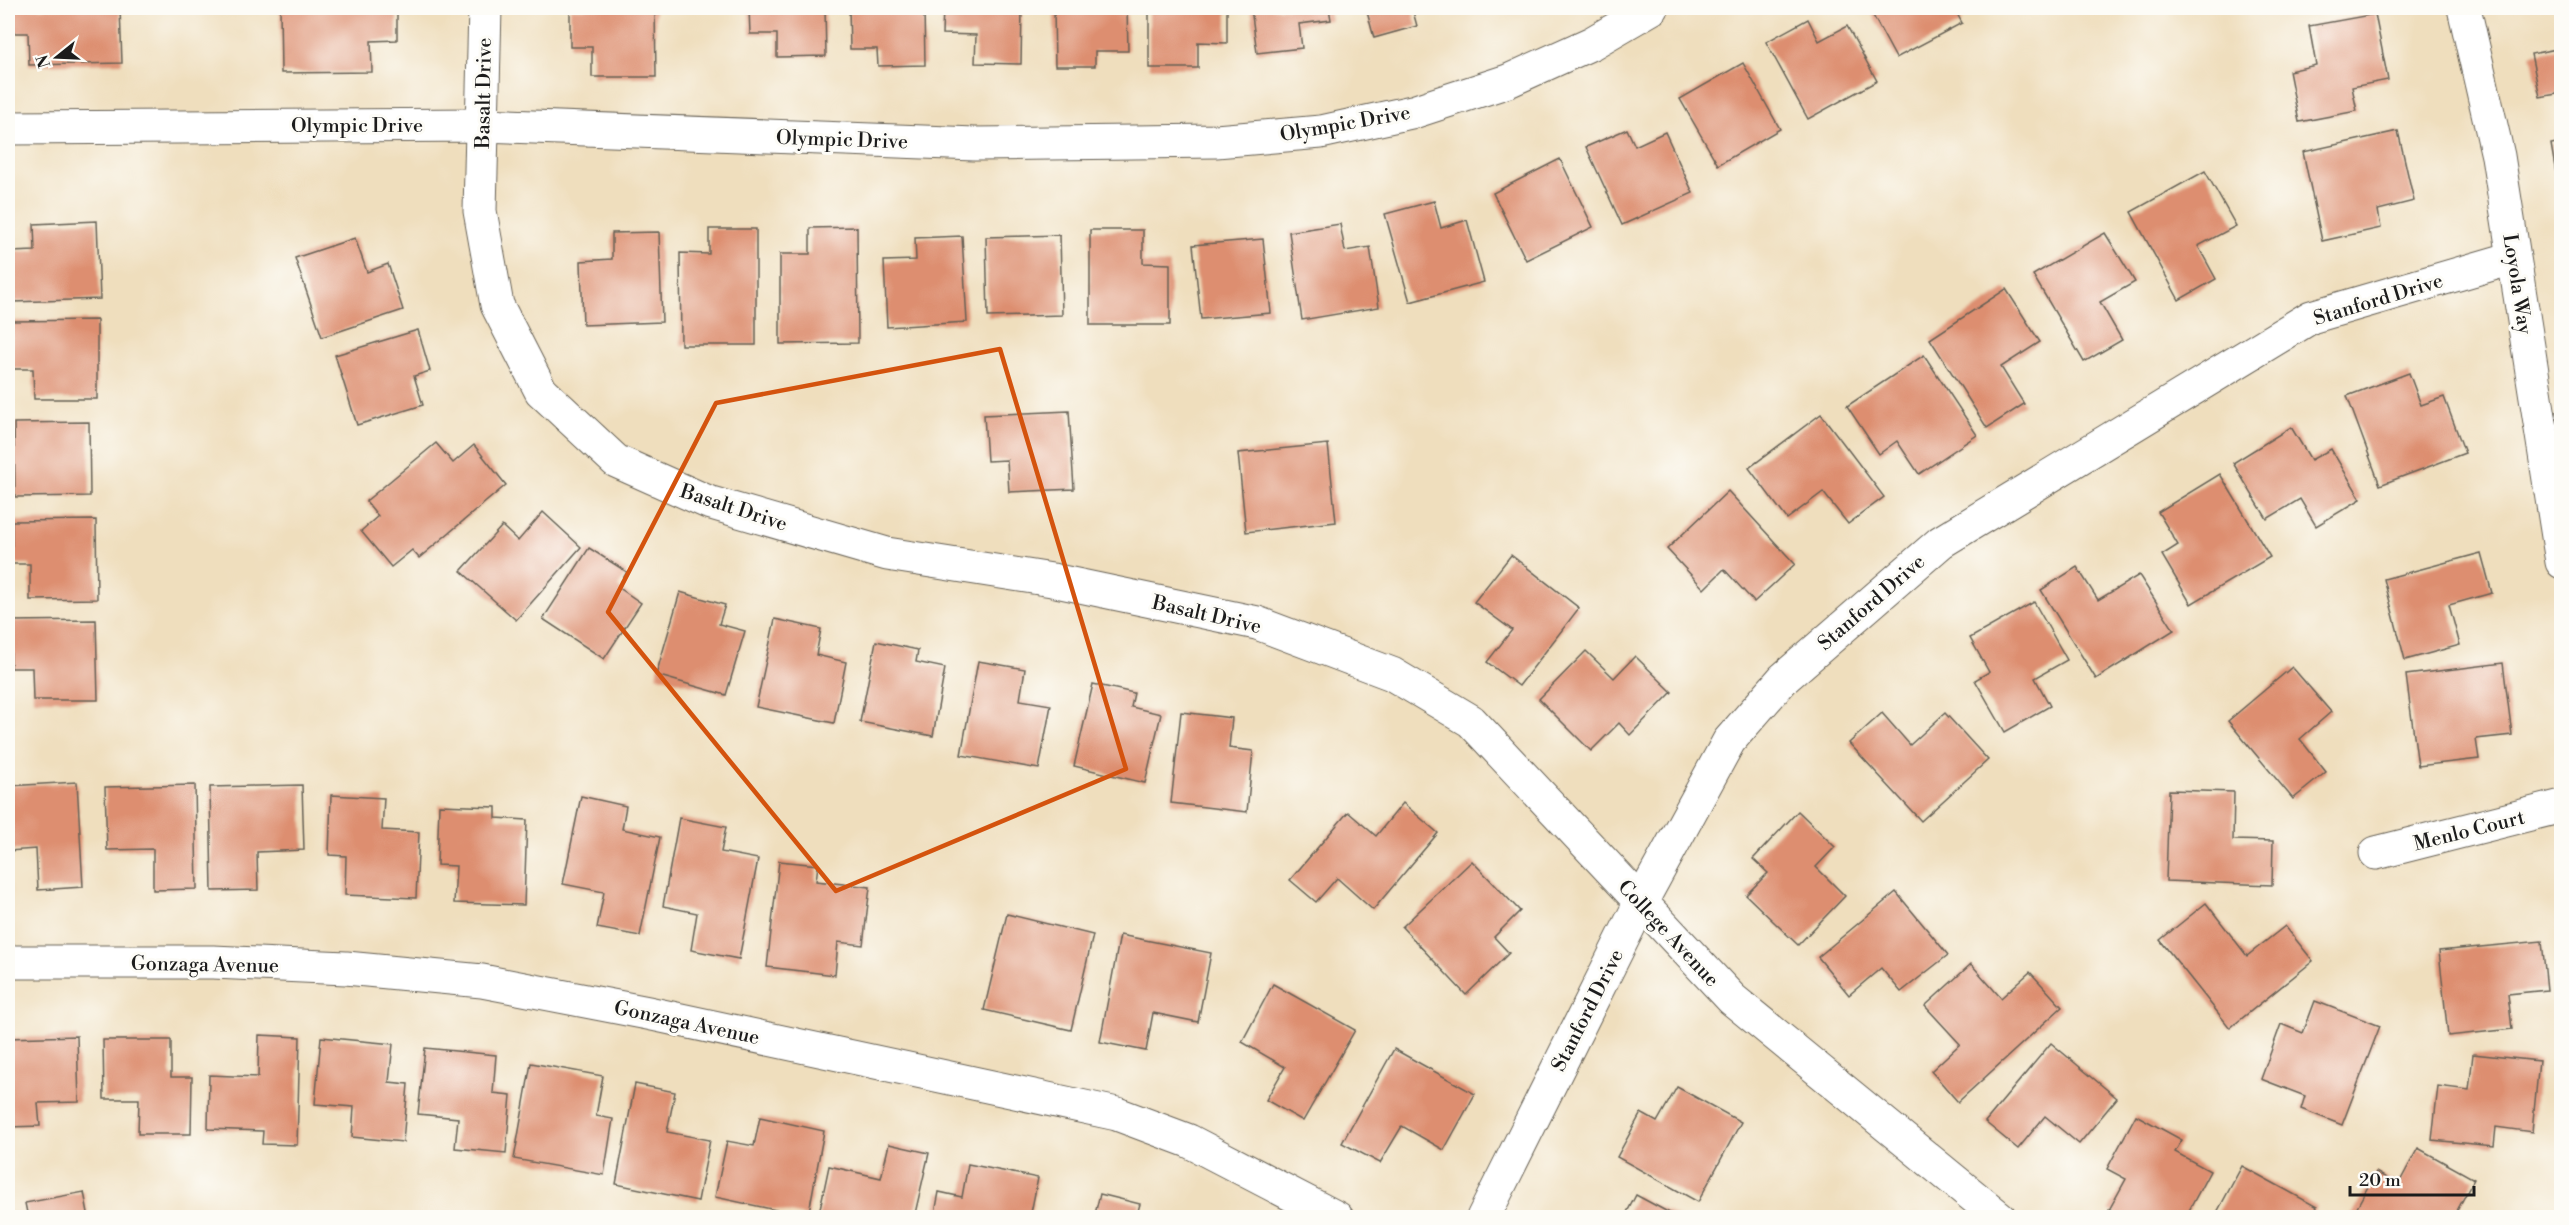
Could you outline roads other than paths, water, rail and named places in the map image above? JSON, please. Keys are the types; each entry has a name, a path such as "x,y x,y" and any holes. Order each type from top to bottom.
{"street":[{"name":"Basalt Drive","path":"485,8 480,211 497,305 541,391 616,462 708,502 887,554 1052,580 1257,623 1341,655"},
{"name":"Olympic Drive","path":"8,128 482,125 975,144 1216,141 1321,132 1416,111 1508,81 1592,43 1652,8"},
{"name":"Loyola Way","path":"2464,8 2498,156 2562,562"},
{"name":"Stanford Drive","path":"1483,1218 1641,902 1728,741 1783,679 1941,542 2311,317 2513,258"},
{"name":"College Avenue","path":"1341,655 1392,674 1471,721 1732,999 2000,1218"},
{"name":"Menlo Court","path":"2376,853 2562,806"},
{"name":"Gonzaga Avenue","path":"8,962 246,964 346,968 482,981 648,1013 1117,1114 1189,1141 1337,1218"}]}
